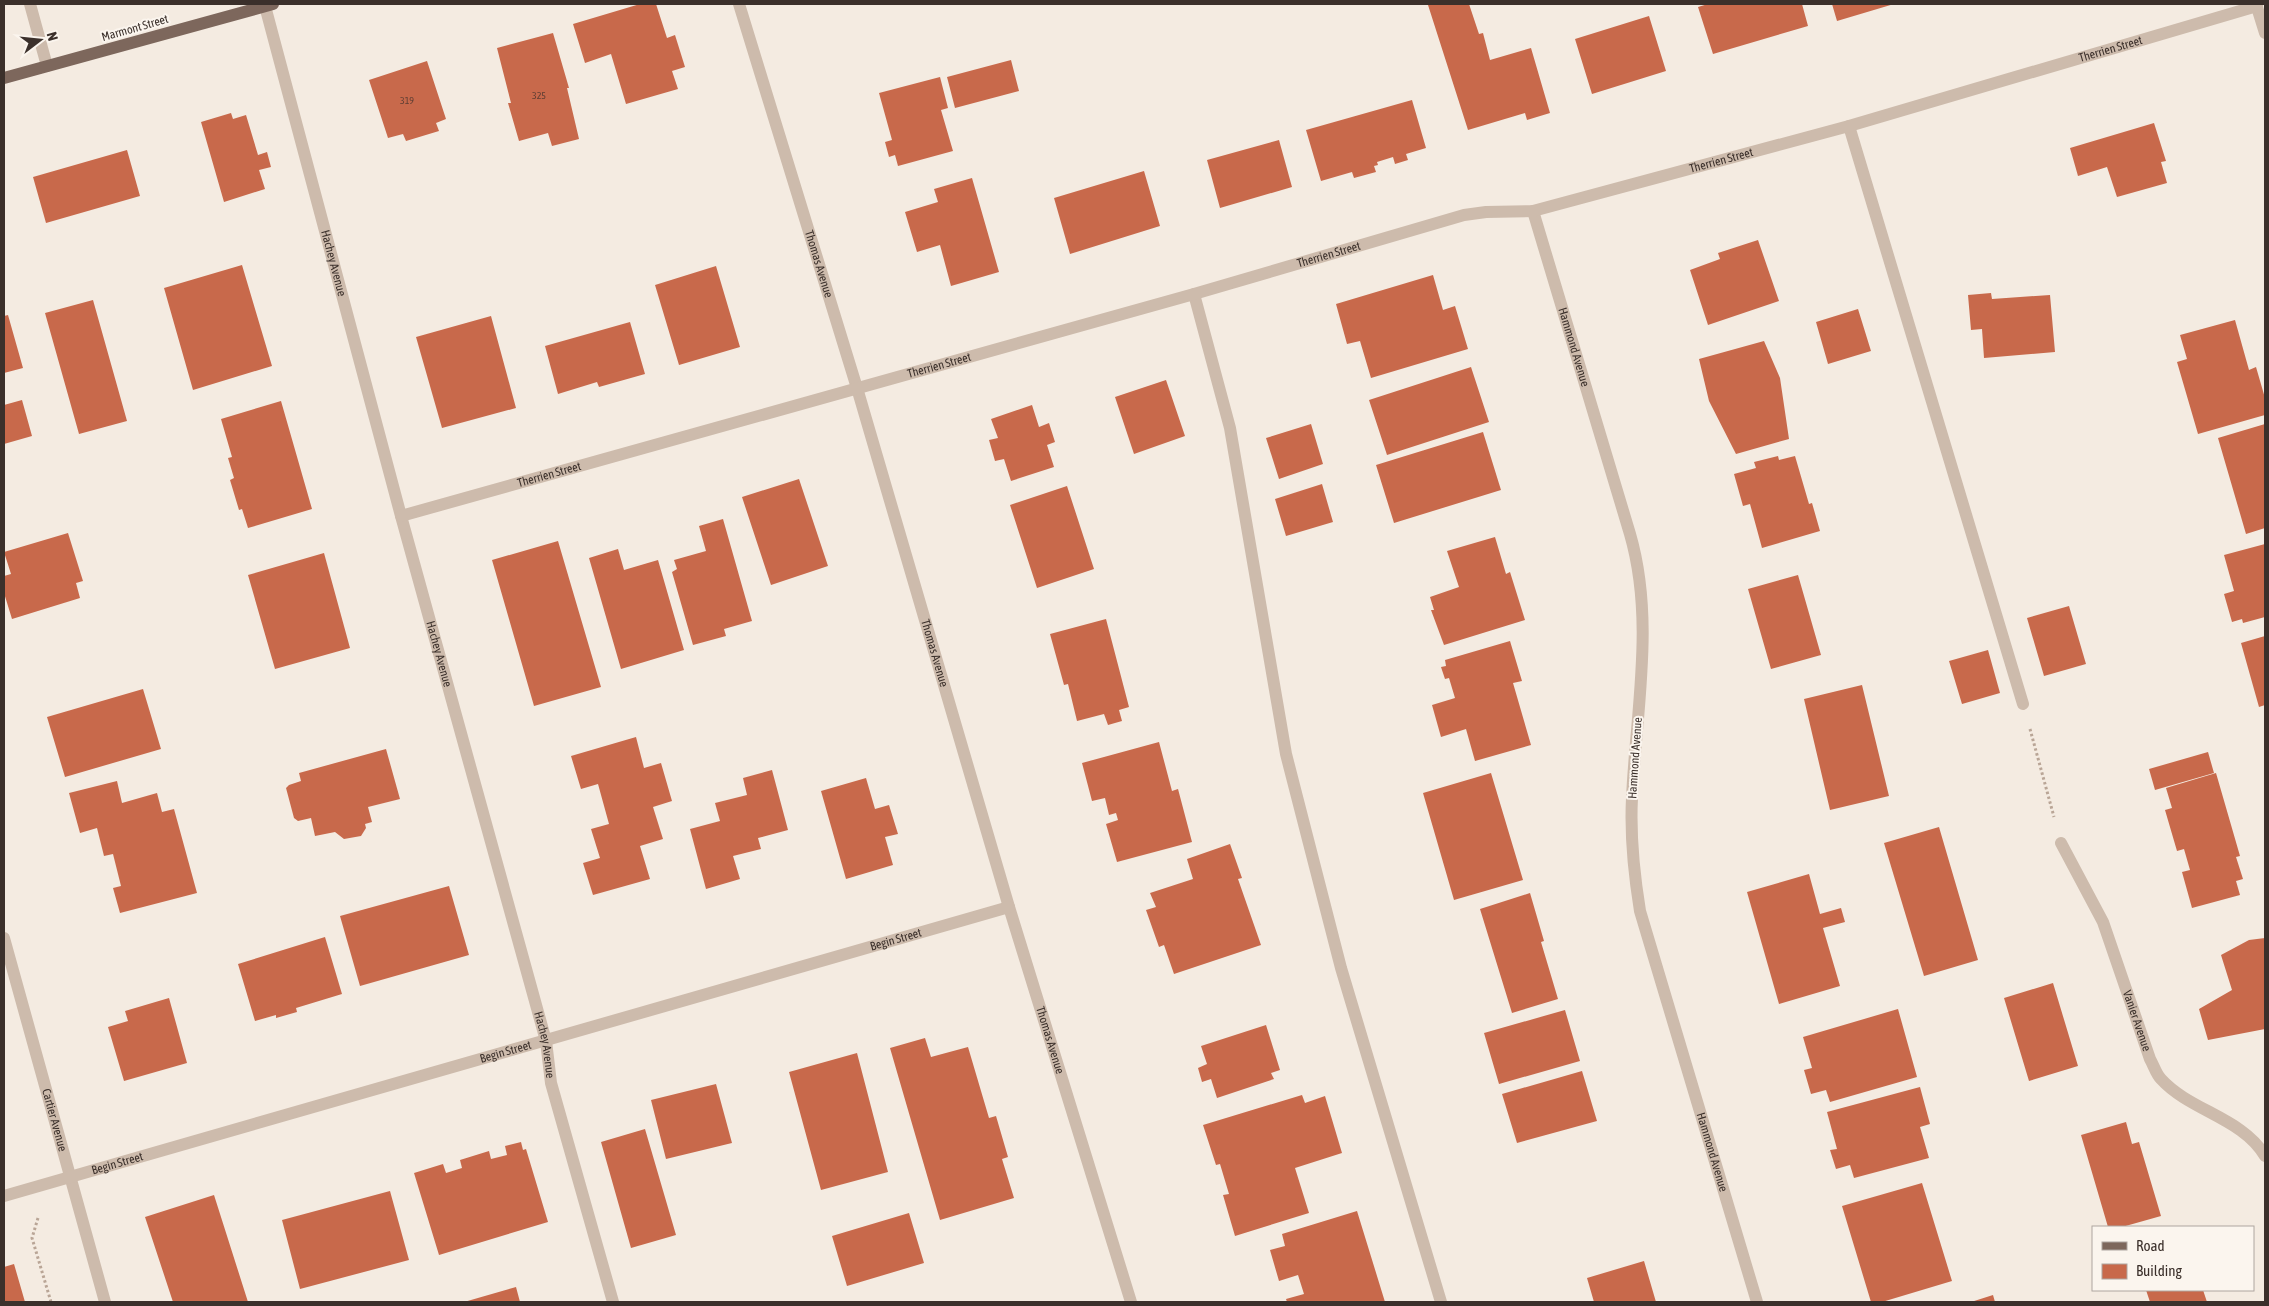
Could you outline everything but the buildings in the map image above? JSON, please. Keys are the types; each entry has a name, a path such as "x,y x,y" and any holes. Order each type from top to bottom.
{"main road":[{"name":"Marmont Street","path":"4,78 269,5"}],"street":[{"path":"30,4 47,66"},
{"name":"Thomas Avenue","path":"739,4 857,388 1009,907 1131,1302"},
{"name":"Hachey Avenue","path":"269,5 401,516 546,1041 551,1083 613,1302"},
{"path":"2257,5 2265,33"},
{"name":"Therrien Street","path":"401,516 1194,294 1464,215 1486,212 1533,211 1849,126 2257,5"},
{"path":"1849,126 2023,704"},
{"name":"Hammond Avenue","path":"1533,211 1630,534 1640,575 1643,638 1632,799 1633,858 1640,911 1757,1302"},
{"path":"1194,294 1230,428 1286,754 1341,968 1441,1302"},
{"name":"Vanier Avenue","path":"2061,843 2103,922 2150,1059 2160,1078 2179,1095 2244,1132 2260,1148 2265,1156"},
{"name":"Begin Street","path":"4,1196 1009,907"},
{"name":"Cartier Avenue","path":"4,938 105,1302"}],"path":[{"path":"2023,704 2061,843"},
{"path":"38,1218 32,1238 51,1302"}]}
